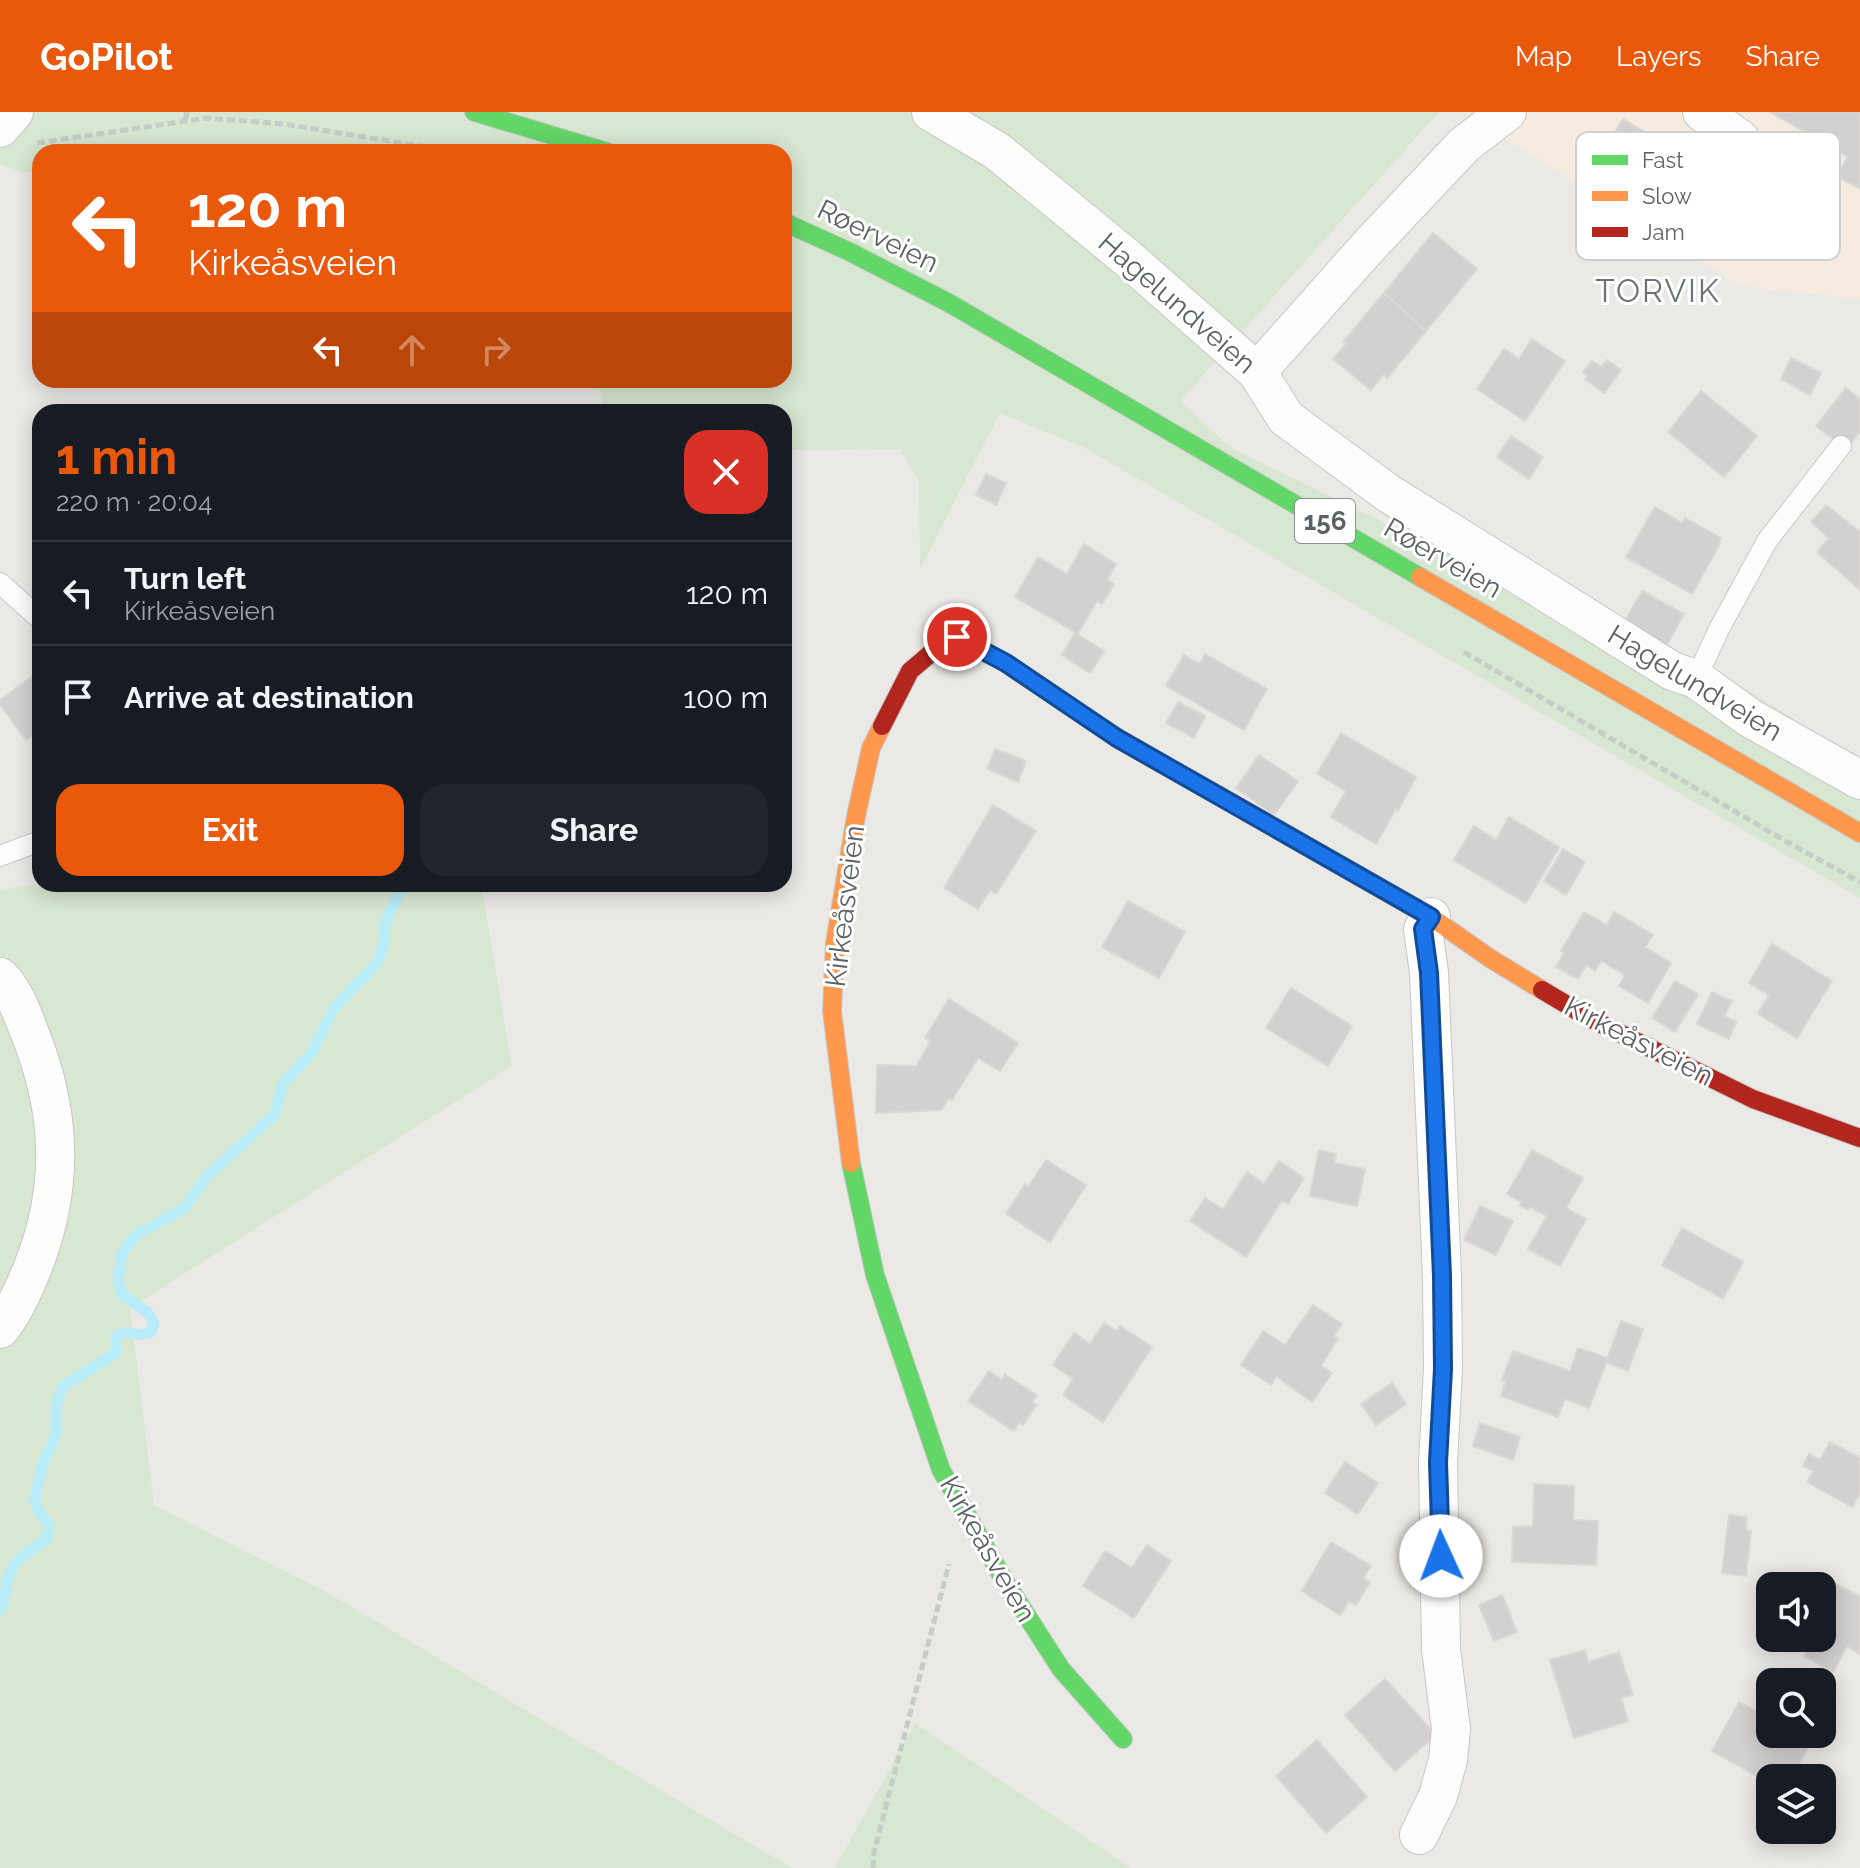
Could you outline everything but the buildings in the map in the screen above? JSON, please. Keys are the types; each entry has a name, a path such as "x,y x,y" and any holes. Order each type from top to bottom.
{"street":[{"path":"474,112 581,144"},
{"name":"Hagelundveien","path":"931,112 997,151 1126,257 1257,372 1286,418 1388,493 1672,671 1696,679 1750,718 1860,780"},
{"path":"1257,372 1464,145 1507,112"},
{"path":"1702,112 1730,132"},
{"name":"Røerveien","path":"792,226 962,310 1860,833"},
{"name":"Kirkeåsveien","path":"1123,1739 1061,1669 1007,1585 941,1470 875,1275 853,1178 832,1011 835,943 856,816 871,748 910,671 950,637 957,637 1006,663 1117,738 1431,917 1491,959 1589,1018 1753,1099 1860,1138"},
{"path":"1419,1835 1441,1784 1448,1760 1451,1729 1441,1649 1438,1462 1443,1369 1442,1276 1429,973 1423,929 1431,917"},
{"path":"0,977 11,989 45,1073 50,1094 56,1179 47,1231 28,1280 0,1329"}],"lane":[{"path":"1696,679 1719,629 1767,541 1841,446"},
{"path":"0,583 32,612"},
{"path":"0,856 32,844"}],"path":[{"path":"185,120 187,112"},
{"path":"12,128 207,118 284,124 408,144"},
{"path":"1461,651 1860,882"},
{"path":"873,1868 874,1852 963,1509"}],"shaded area":[{"path":"1463,112 1860,112 1860,299 1740,286 1699,260 1840,260 1840,132 1576,132 1576,183"}],"green space":[{"path":"0,112 1439,112 1180,401 1230,447 1423,542 1734,682 1860,761 1860,898 1085,448 1000,413 920,569 919,482 900,449 792,450 792,404 602,404 599,388 792,388 792,144 32,144 32,171 21,173 0,164"},
{"path":"32,885 32,892 482,892 512,1066 130,1308 154,1505 328,1593 792,1868 0,1868 0,889"},
{"path":"915,1723 1131,1868 835,1868"}],"waterway":[{"path":"0,1610 10,1572 23,1556 46,1540 49,1525 34,1500 44,1461 56,1435 56,1405 63,1386 116,1353 116,1336 126,1332 138,1335 151,1332 154,1323 148,1313 122,1294 118,1281 122,1253 136,1235 185,1208 207,1176 274,1115 283,1084 312,1052 334,1008 376,964 383,949 386,920 400,892"}],"traffic: fast":[{"path":"474,112 581,144"},
{"path":"792,226 949,303 1420,577"},
{"path":"851,1163 875,1275 941,1470 1007,1585 1061,1669 1123,1739"}],"traffic: slow":[{"path":"1420,577 1860,833"},
{"path":"851,1163 832,1011 835,943 856,816 871,748 882,726"},
{"path":"1279,830 1431,917 1542,990"}],"traffic: jam":[{"path":"882,726 910,671 950,637 957,637 1006,663 1117,738 1279,830"},
{"path":"1542,990 1589,1018 1753,1099 1860,1138"}],"district":[{"name":"TORVIK","path":"1658,290"}],"route":[{"path":"957,637 1006,663 1117,738 1431,917 1423,929 1429,973 1442,1276 1443,1369 1438,1462 1441,1556"}]}
